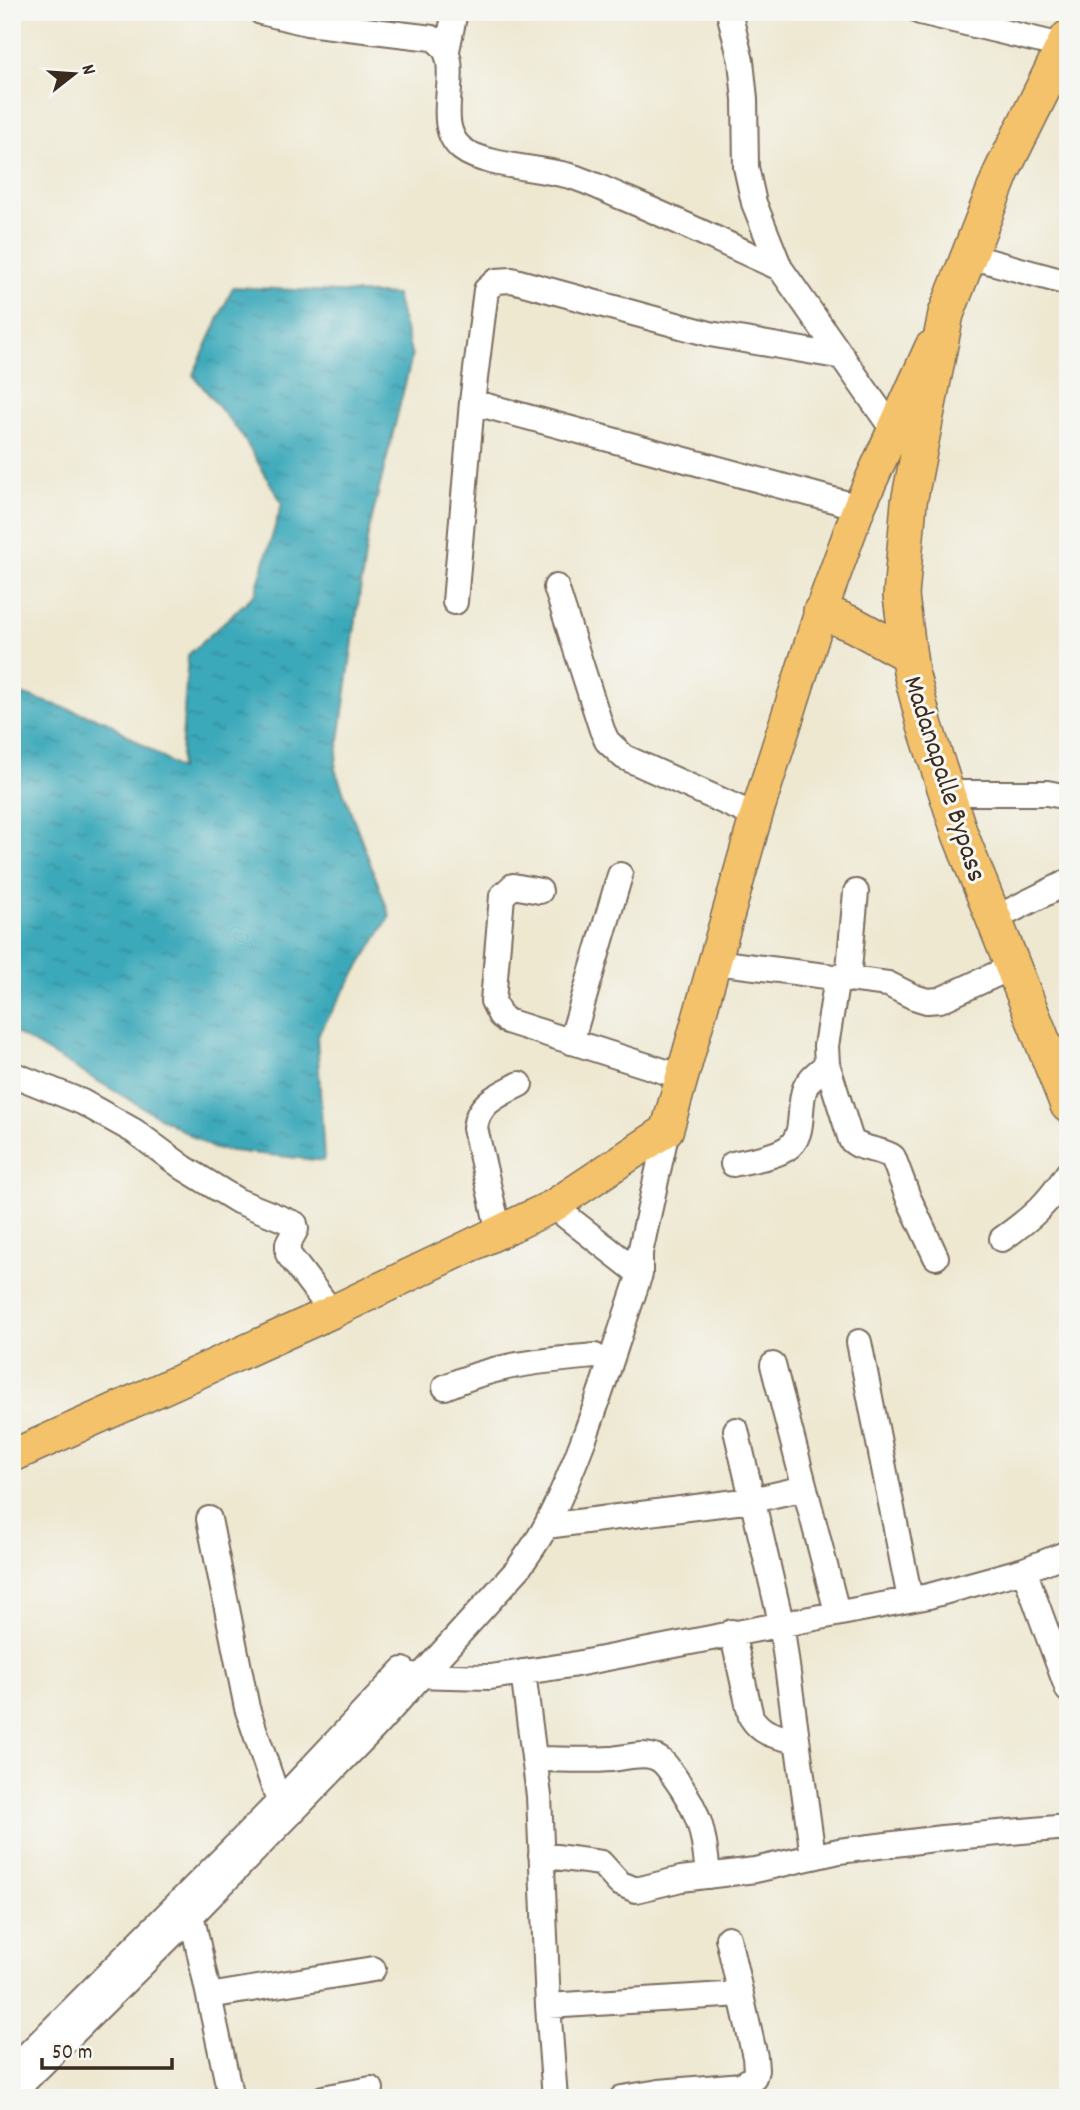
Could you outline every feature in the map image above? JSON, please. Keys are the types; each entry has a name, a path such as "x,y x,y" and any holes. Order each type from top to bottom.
{"highway":[{"name":"Madanapalle Bypass","path":"1065,42 1002,171 946,314 909,502 901,596 909,654 925,726 946,793 1067,1103"},
{"path":"821,611 909,654"}],"main road":[{"path":"12,1456 332,1312 553,1206 667,1130 756,816 821,611 859,507 946,314"}],"street":[{"path":"261,12 307,23 432,38 447,50"},
{"path":"455,12 447,50 450,63 448,119 450,132 463,150 494,161 571,176 681,221 780,268"},
{"path":"729,12 741,61 745,99 746,167 754,203 780,268 894,430"},
{"path":"920,12 1065,42"},
{"path":"969,256 1068,283"},
{"path":"454,602 471,402 486,290 489,285 503,279 710,334 842,357"},
{"path":"471,402 859,507"},
{"path":"556,587 602,730 615,750 624,757 756,816"},
{"path":"946,793 1047,793 1068,797"},
{"path":"571,1042 620,875"},
{"path":"994,919 1068,882"},
{"path":"540,891 513,886 502,896 492,1001 500,1015 507,1021 682,1077"},
{"path":"856,892 842,979 826,1046 827,1064 851,1140 858,1146 893,1157 936,1257"},
{"path":"715,962 888,984 927,1002 940,1000 1012,967"},
{"path":"733,1164 780,1152 789,1147 796,1138 801,1119 804,1089 827,1064"},
{"path":"12,1074 82,1102 134,1131 184,1168 238,1201 295,1224 296,1229 288,1244 288,1254 332,1312"},
{"path":"499,1232 475,1128 477,1117 489,1101 520,1084"},
{"path":"12,2094 189,1905 279,1802 518,1569 546,1526 587,1429 636,1265 667,1130"},
{"path":"1002,1239 1032,1218 1049,1201 1068,1173"},
{"path":"553,1206 636,1265"},
{"path":"12,2070 373,1729 410,1675 523,1536 548,1488 595,1356 636,1265"},
{"path":"859,1342 910,1599"},
{"path":"445,1387 473,1374 501,1367 595,1356"},
{"path":"773,1366 837,1612"},
{"path":"736,1430 781,1622 813,1856"},
{"path":"546,1526 752,1500 806,1489"},
{"path":"209,1519 247,1708 279,1802"},
{"path":"410,1675 490,1677 571,1665 910,1599 1024,1570 1068,1553"},
{"path":"1024,1570 1068,1690"},
{"path":"732,1632 751,1717 758,1728 797,1741"},
{"path":"523,1672 539,1796 548,2006 555,2098"},
{"path":"534,1759 608,1759 644,1755 664,1762 689,1797 698,1816 705,1837 708,1876"},
{"path":"541,1855 601,1863 620,1882 636,1890 681,1880 755,1870 813,1856 942,1838 1068,1827"},
{"path":"189,1905 231,2098"},
{"path":"622,2098 742,2085 749,2082 756,2070 728,1938"},
{"path":"209,1996 373,1969"},
{"path":"548,2006 740,1994"},
{"path":"323,2098 371,2089"}],"water":[{"path":"233,287 396,295 412,356 368,534 335,769 390,916 317,1036 324,1161 214,1149 12,1031 12,691 106,721 180,769 188,655 255,594 282,503 241,434 193,375"}]}
